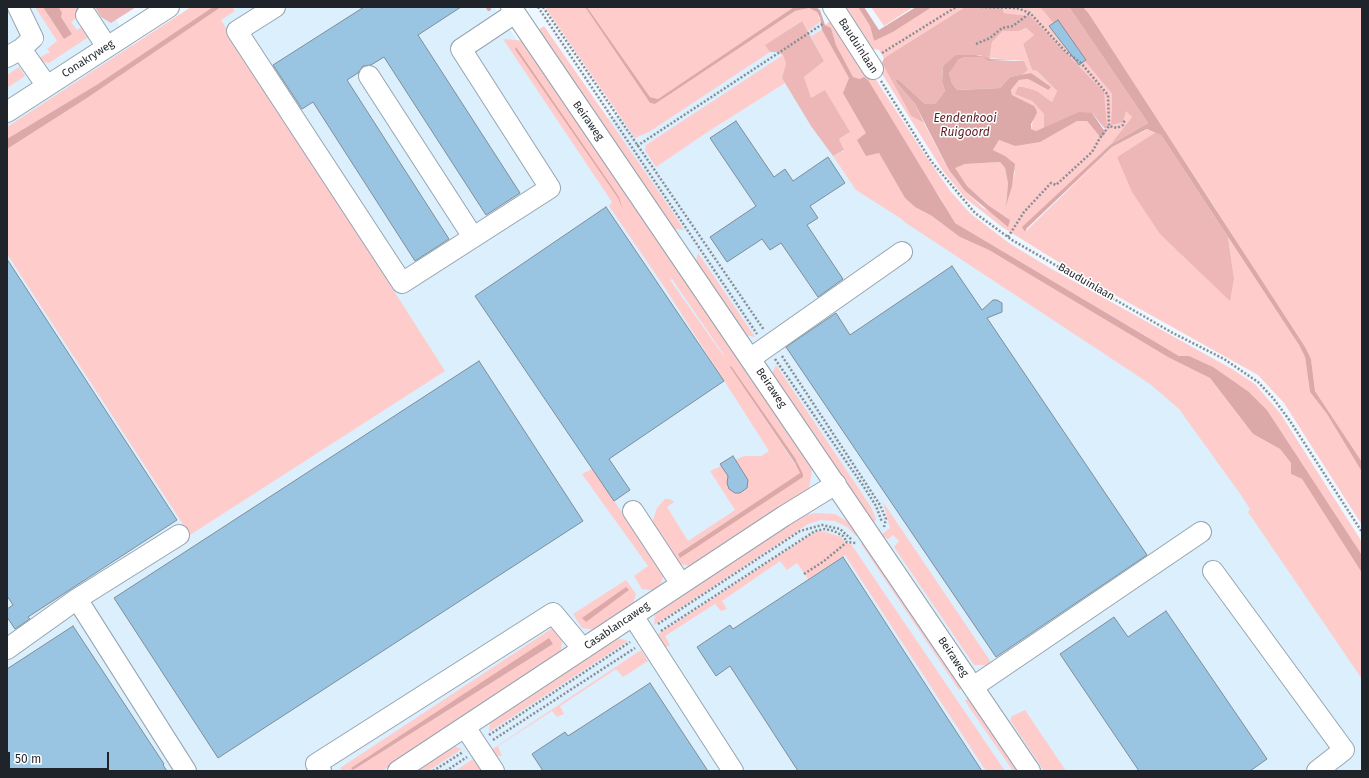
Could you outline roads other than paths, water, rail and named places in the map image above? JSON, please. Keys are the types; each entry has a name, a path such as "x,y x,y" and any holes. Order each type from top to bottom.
{"street":[{"path":"18,7 33,38 14,53 47,86"},
{"name":"Conakryweg","path":"7,112 169,7"},
{"path":"275,7 237,31 402,283 550,188 461,48 513,10"},
{"name":"Beiraweg","path":"513,10 763,349 836,484 1030,771"},
{"name":"Bauduinlaan","path":"829,14 876,62"},
{"path":"86,15 107,47"},
{"path":"369,76 473,237"},
{"path":"763,349 902,252"},
{"name":"Casablancaweg","path":"398,771 471,735 583,649 836,484"},
{"path":"633,510 681,584"},
{"path":"973,687 1201,532"},
{"path":"7,649 77,599 179,535"},
{"path":"1213,571 1344,750 1317,771"},
{"path":"77,599 186,771"},
{"path":"321,771 316,764 553,613 583,649"},
{"path":"632,616 733,771"},
{"path":"471,735 494,771"}],"water":[{"path":"43,7 59,7 62,13 61,17 72,34 64,39"},
{"path":"213,7 221,7 87,98 7,149 7,139 98,84"},
{"path":"585,7 587,7 650,97 658,99 794,7 816,7 820,10 825,25 831,28 836,45 853,77 860,79 864,77 868,80 955,223 1179,356 1189,356 1213,367 1249,392 1267,410 1362,555 1362,573 1302,479 1291,474 1291,463 1280,449 1253,434 1210,378 1168,357 989,250 960,237 932,216 915,207 905,198 879,153 866,156 857,140 866,133 843,93 849,78 822,30 820,18 817,12 809,8 795,11 655,104 650,103"},
{"path":"858,7 864,7 879,30 916,7 932,7 893,32 874,41 870,26"},
{"path":"1069,7 1083,7 1089,14 1305,347 1311,359 1315,391 1362,462 1362,472 1327,414 1310,392 1305,357 1299,345 1161,135 1147,129 1112,147 1027,228 1025,232 1022,227 1110,145 1148,123"},
{"path":"516,47 619,197 623,210 618,198 515,49"},
{"name":"Eendenkooi Ruigoord","path":"956,55 976,55 991,59 1014,60 989,61 983,57 965,57 958,60 949,73 952,83 957,90 1000,88 1010,77 1031,73 1051,87 1048,90 1028,79 1019,80 1011,90 1012,95 1034,106 1036,109 1037,113 1031,124 1031,129 1036,131 1079,112 1092,113 1106,133 1101,138 1087,121 1077,121 1040,142 1015,146 999,140 993,150 1005,156 1015,164 1012,186 1006,206 1008,183 1005,168 1000,162 965,164 955,168 967,186 988,205 1010,220 1008,227 965,191 949,170 915,104 895,81 898,79 925,104 935,104 945,91 942,82 943,66"},
{"path":"731,366 795,458 803,477 680,558 678,554 800,473 795,463 730,367"},
{"path":"626,587 629,590 586,622 582,618"},
{"path":"549,638 553,644 353,770 351,768"}]}
